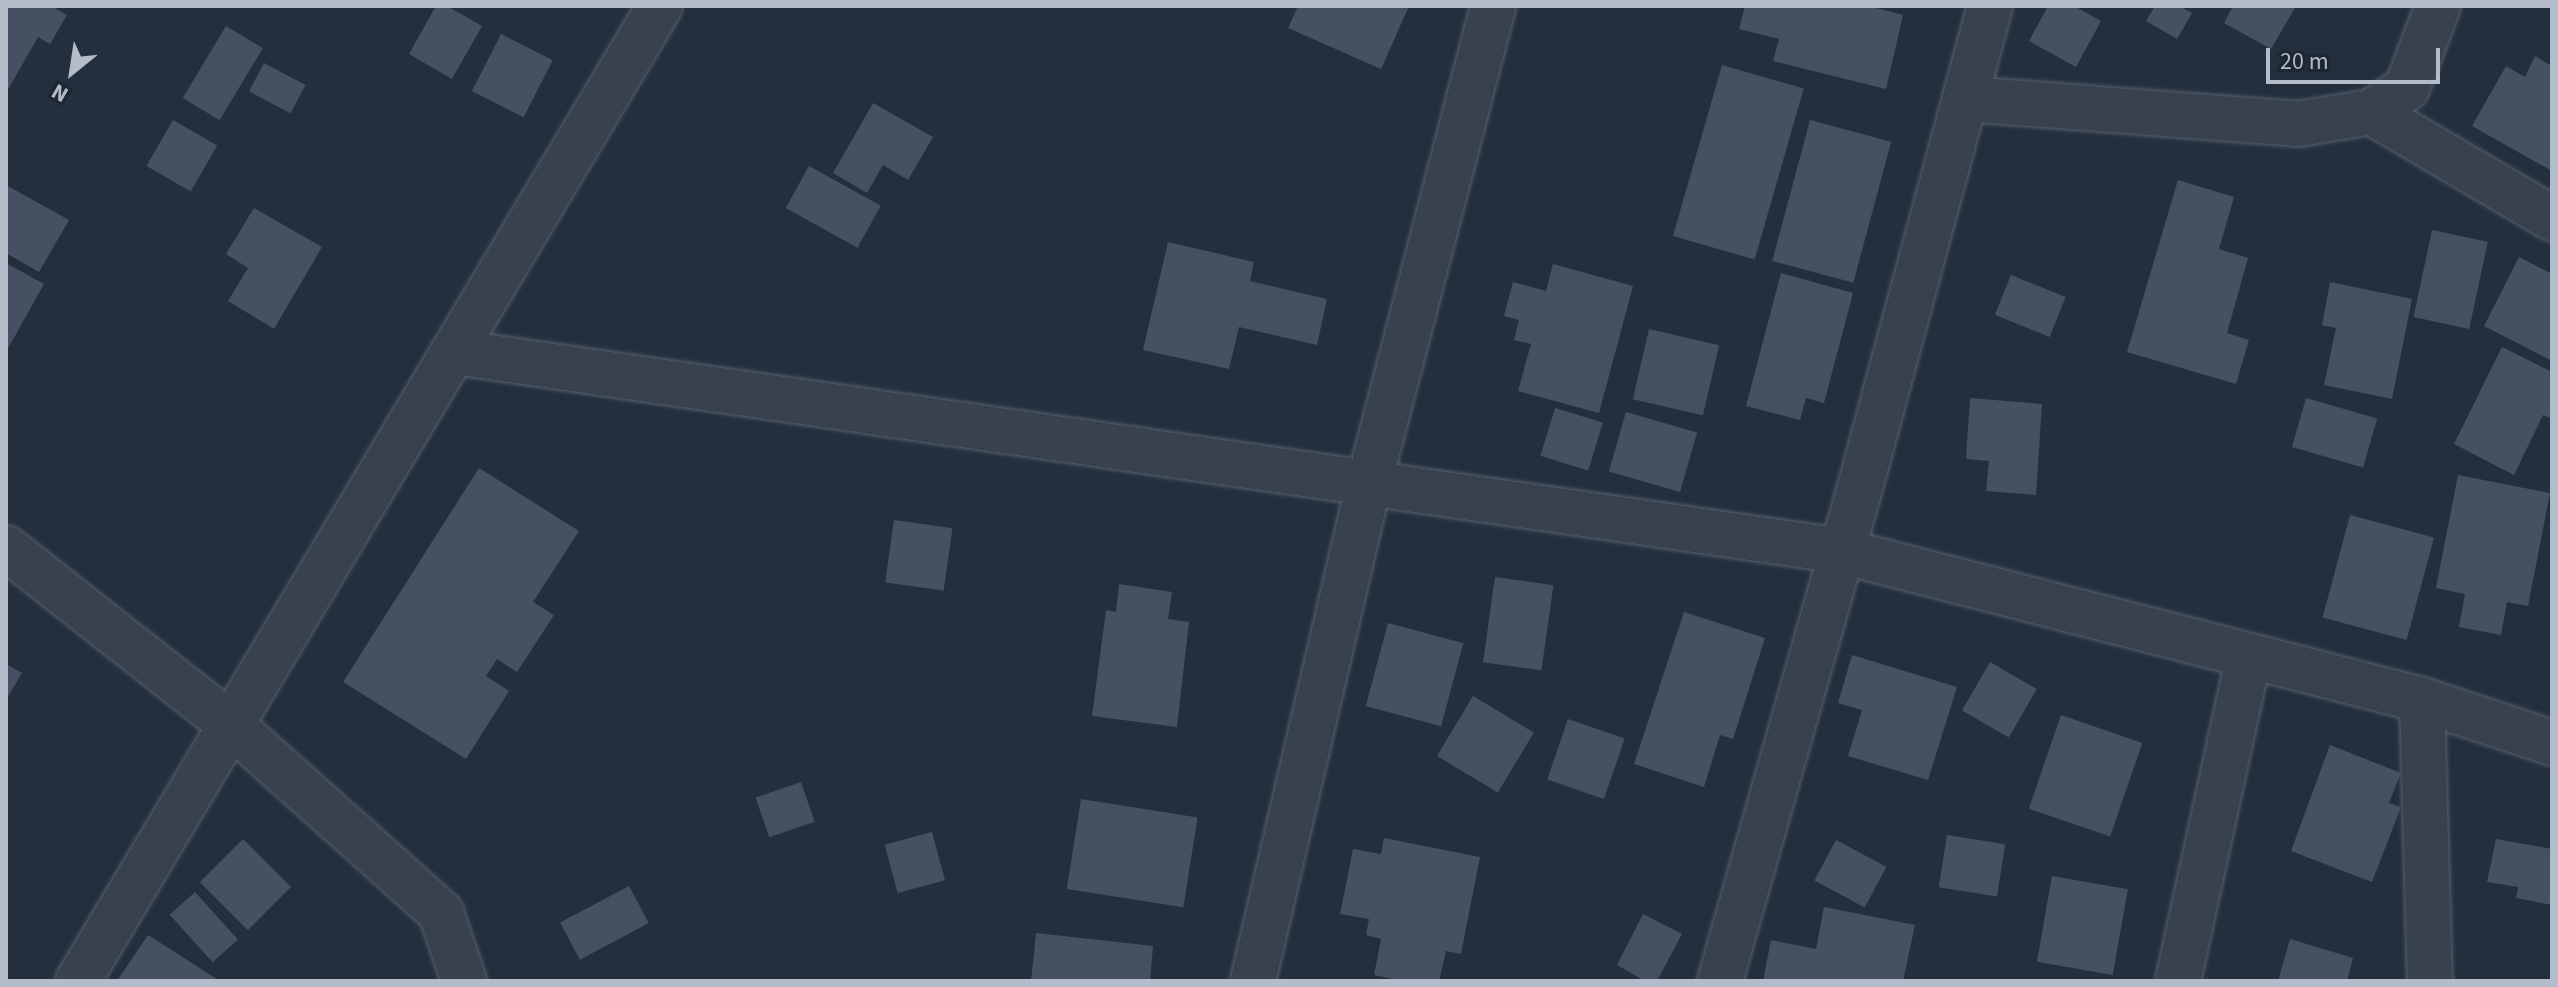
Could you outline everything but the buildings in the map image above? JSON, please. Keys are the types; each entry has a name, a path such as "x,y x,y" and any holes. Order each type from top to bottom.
{"street":[{"path":"78,981 660,6"},
{"path":"1253,981 1369,483 1493,6"},
{"path":"1720,981 1990,6"},
{"path":"1966,99 2299,124 2371,112 2407,88 2438,6"},
{"path":"2371,112 2552,218"},
{"path":"454,352 1841,551 2422,700 2552,743"},
{"path":"6,548 231,725 441,913 464,981"},
{"path":"2178,981 2249,656"},
{"path":"2422,700 2430,981"}]}
